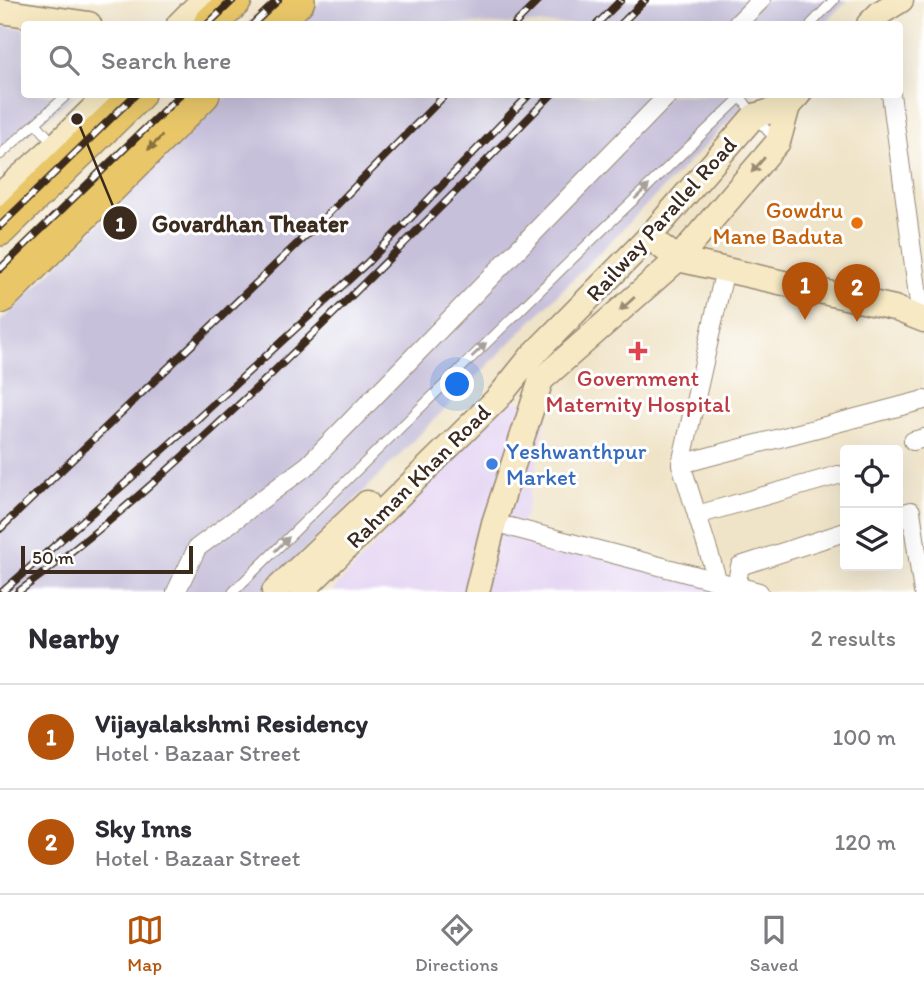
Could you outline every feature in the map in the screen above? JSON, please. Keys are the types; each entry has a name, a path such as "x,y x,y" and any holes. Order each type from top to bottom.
{"highway":[{"path":"194,14 235,0"},
{"path":"277,21 298,0"},
{"path":"0,229 134,98"},
{"path":"0,297 199,98"}],"street":[{"path":"740,21 761,0"},
{"path":"17,9 75,21"},
{"path":"0,195 104,98"},
{"path":"176,592 197,548 308,464 665,98"},
{"path":"649,237 678,259 894,308 922,319 892,98"},
{"path":"460,592 511,408 678,259 778,142 793,100"},
{"name":"Railway Parallel Road","path":"531,356 649,237 746,103 793,100"},
{"path":"718,582 681,464 725,269"},
{"name":"Rahman Khan Road","path":"319,592 511,408 531,356"},
{"path":"274,592 472,404 482,400 511,408"},
{"path":"681,464 924,400"},
{"path":"495,592 511,408"},
{"name":"Rahman Khan Road","path":"301,592 511,408"},
{"path":"697,515 838,475"},
{"path":"903,514 911,511 923,592"},
{"path":"502,525 736,589 759,592"},
{"path":"477,592 502,525"},
{"path":"736,589 740,566 840,534"}],"lane":[{"path":"813,21 834,0"},
{"path":"0,155 64,98"},
{"path":"233,592 545,286 746,103 778,142"},
{"path":"36,123 55,146"}],"shaded area":[{"path":"322,0 848,0 827,21 301,21"},
{"path":"0,26 21,28 21,98 71,98 0,157"},
{"path":"225,98 752,98 264,592 0,592 0,322"},
{"name":"Yeshwanthpur Market","path":"508,398 548,411 525,517 513,535 725,588 724,592 332,592"}],"railway":[{"path":"211,21 233,0"},
{"path":"256,21 278,0"},
{"path":"518,21 539,0"},
{"path":"600,21 621,0"},
{"path":"624,21 645,0"},
{"path":"0,226 132,98"},
{"path":"0,269 177,98"},
{"path":"0,529 322,220 442,98"},
{"path":"2,592 182,433 367,263 526,98"},
{"path":"18,592 113,517 234,410 548,98"}],"place":[{"name":"Govardhan Theater","path":"77,119"},
{"name":"Gowdru Mane Baduta","path":"857,223"},
{"name":"Vijayalakshmi Residency","path":"805,320"},
{"name":"Sky Inns","path":"857,322"},
{"name":"Government Maternity Hospital","path":"638,351"},
{"name":"Yeshwanthpur Market","path":"492,464"}]}
